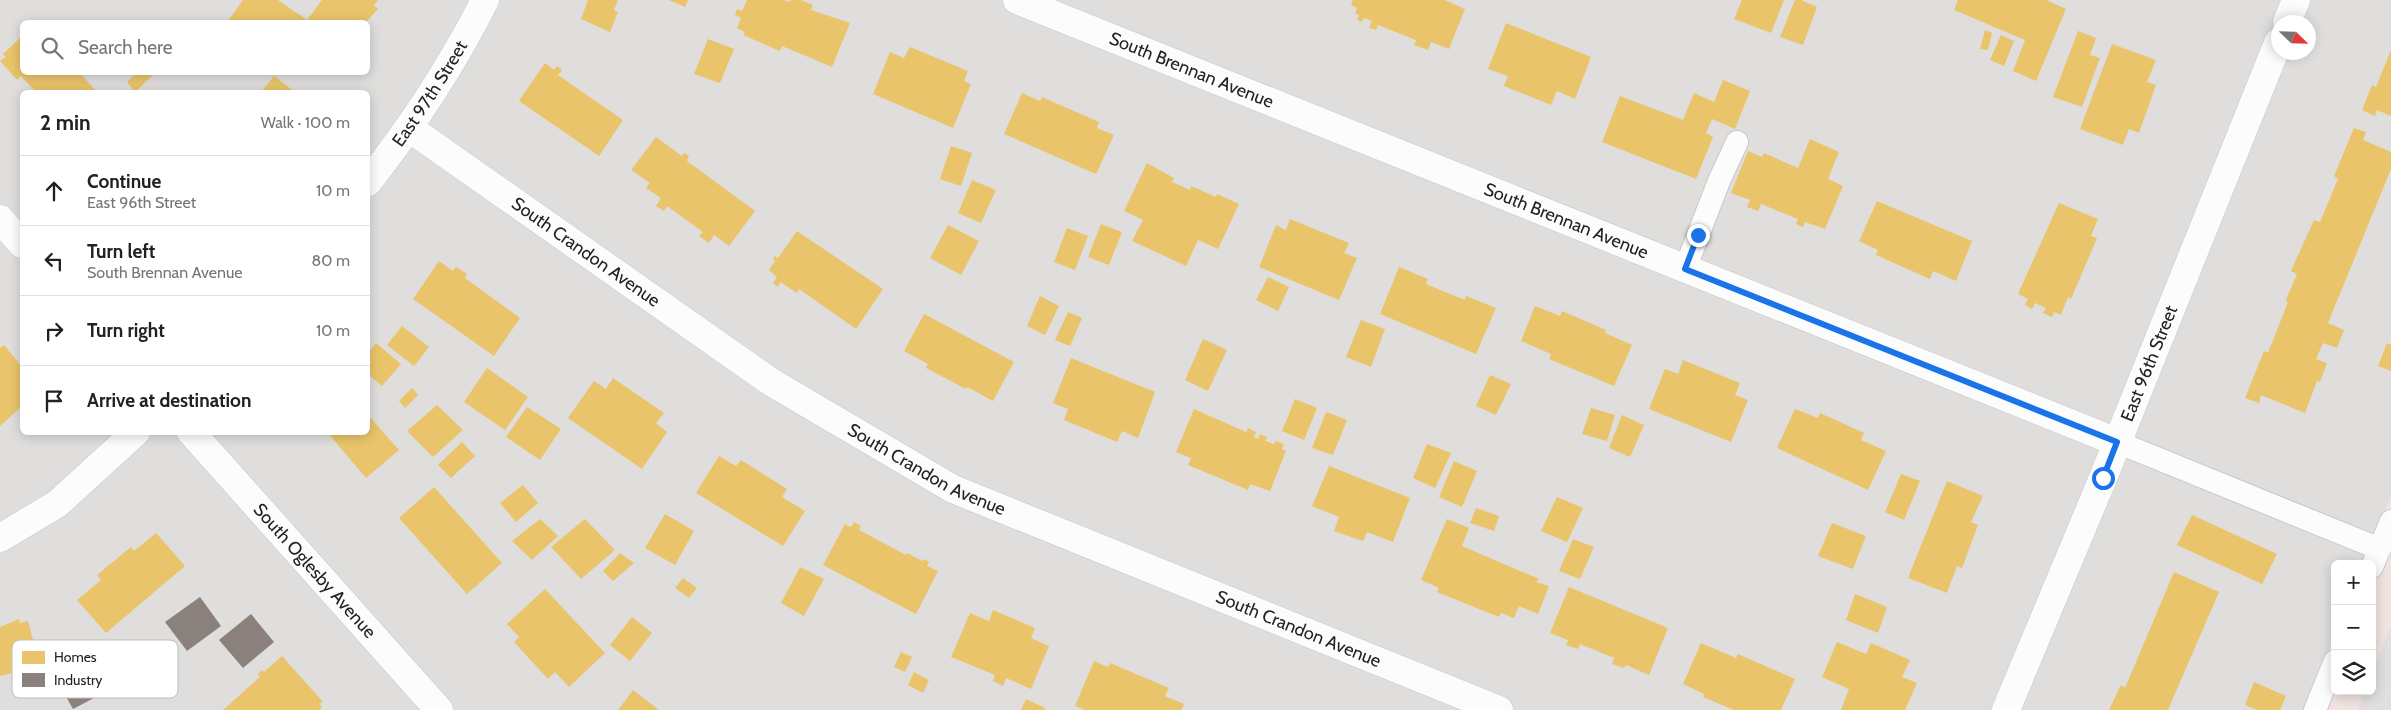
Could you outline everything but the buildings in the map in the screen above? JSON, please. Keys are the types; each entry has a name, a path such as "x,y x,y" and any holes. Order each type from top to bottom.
{"street":[{"name":"East 97th Street","path":"370,179 409,128 486,0"},
{"name":"South Brennan Avenue","path":"1017,0 2117,442"},
{"name":"East 96th Street","path":"2006,710 2117,442 2271,60"},
{"name":"South Crandon Avenue","path":"409,128 771,382 953,489 1500,710"},
{"path":"0,219 20,242"},
{"path":"0,538 57,504 133,435"},
{"name":"South Oglesby Avenue","path":"194,435 439,710"}],"lane":[{"path":"1685,269 1719,181 1737,142"},
{"path":"2117,442 2376,558 2391,521"},
{"path":"2315,710 2331,671"}],"shaded area":[{"path":"0,0 2391,0 2391,496 2366,560 2331,560 2331,646 2305,710 0,710"},
{"path":"2391,496 2391,710 2305,710 2331,646 2331,695 2376,695 2376,560 2366,560"},
{"path":"2391,626 2391,710 2358,710 2364,695 2376,695 2376,663"}],"route":[{"path":"1698,235 1685,269 2117,442 2103,478"}]}
